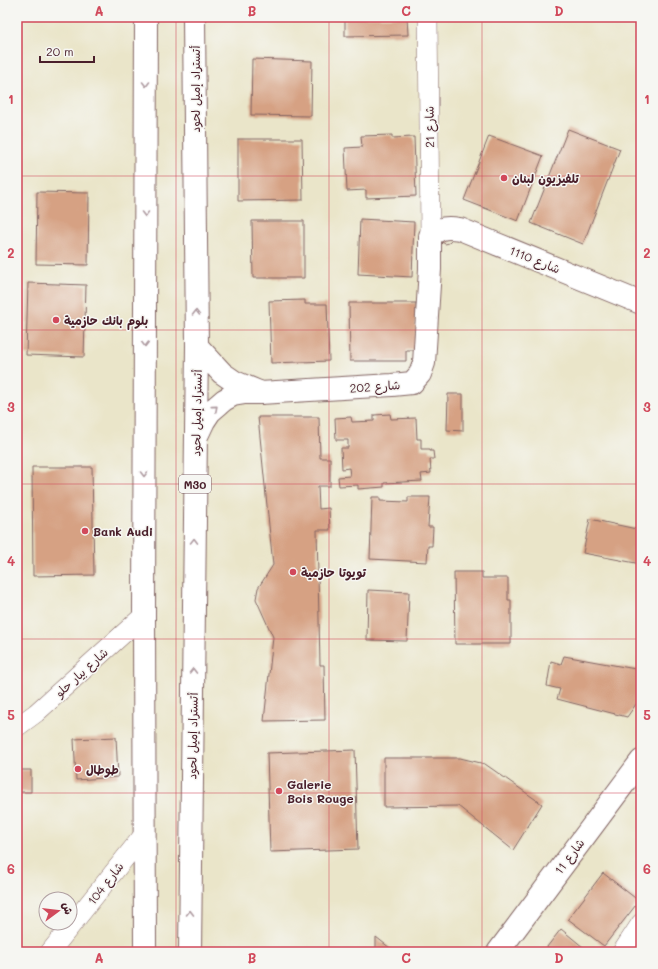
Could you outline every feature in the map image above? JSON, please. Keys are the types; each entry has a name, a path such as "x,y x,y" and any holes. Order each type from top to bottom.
{"main road":[{"path":"145,952 144,615 146,17"},
{"name":"أتستراد إميل لحود","path":"190,952 197,346 194,17"},
{"name":"شارع 1110","path":"430,236 436,231 446,228 460,229 641,303"},
{"name":"شارع 202","path":"260,392 392,386 412,383 420,374 424,363 430,269 430,236"},
{"path":"197,346 222,373 235,382 260,392"},
{"path":"195,440 204,420 210,412 224,400 233,395 260,392"},
{"name":"شارع 11","path":"498,952 641,762"}],"street":[{"name":"شارع 21","path":"428,17 430,236"},
{"name":"شارع بيار حلو","path":"17,727 36,713 144,615"},
{"name":"شارع 104","path":"50,952 144,833"},
{"path":"622,952 641,924"}],"building":[{"path":"345,17 407,17 408,35 345,36"},
{"path":"252,59 312,61 311,116 251,115"},
{"path":"568,129 620,149 583,244 531,223"},
{"path":"392,135 392,138 414,137 416,196 366,198 366,190 347,191 345,148 362,147 361,136"},
{"name":"تلفيزيون لبنان","path":"489,136 543,156 518,221 464,200"},
{"path":"238,139 302,139 303,200 238,201"},
{"path":"37,192 89,193 88,265 36,264"},
{"path":"360,219 414,222 412,277 358,274"},
{"path":"252,221 304,221 304,278 253,278"},
{"path":"444,232 452,238 449,243 445,244 440,240"},
{"name":"بلوم بانك حازمية","path":"28,283 86,285 84,357 26,355"},
{"path":"305,300 305,304 327,304 329,361 271,363 269,301"},
{"path":"349,303 416,303 416,350 406,350 406,361 350,361"},
{"path":"448,394 463,394 463,431 447,430"},
{"path":"390,414 391,419 416,418 417,439 421,439 421,449 430,449 430,451 433,451 434,459 430,459 431,473 421,474 422,481 384,483 384,487 358,489 358,485 339,486 338,477 350,476 349,468 342,469 341,448 348,448 348,440 336,440 335,418 351,417 352,422 374,421 374,415"},
{"name":"تويوتا حازمية","path":"258,417 319,417 320,458 330,458 330,486 318,486 319,509 329,508 330,530 317,530 320,665 324,665 325,720 264,721 273,637 256,599 258,588 273,565"},
{"path":"32,467 92,467 94,575 33,576"},
{"path":"372,497 380,497 380,501 408,502 408,497 430,497 428,527 433,527 432,546 428,546 427,562 370,559"},
{"path":"590,519 641,530 641,564 583,553"},
{"path":"454,572 482,572 482,578 508,578 508,600 511,600 511,644 455,644"},
{"path":"368,590 409,592 407,641 367,640"},
{"path":"564,656 641,670 641,697 627,717 557,699 560,689 547,686 551,661 561,664"},
{"path":"116,737 118,777 76,780 74,739"},
{"path":"355,750 358,849 270,852 267,753"},
{"path":"384,758 460,758 485,764 542,804 513,850 458,806 384,807"},
{"path":"17,770 31,770 31,792 17,792"},
{"path":"603,873 639,901 604,946 568,919"},
{"path":"561,929 589,952 543,952"},
{"path":"376,937 395,952 376,952"}],"place":[{"name":"تلفيزيون لبنان","path":"504,178"},
{"name":"بلوم بانك حازمية","path":"56,320"},
{"name":"Bank Audi","path":"85,531"},
{"name":"تويوتا حازمية","path":"293,572"},
{"name":"طوطال","path":"78,769"},
{"name":"Galerie Bois Rouge","path":"279,791"}]}
